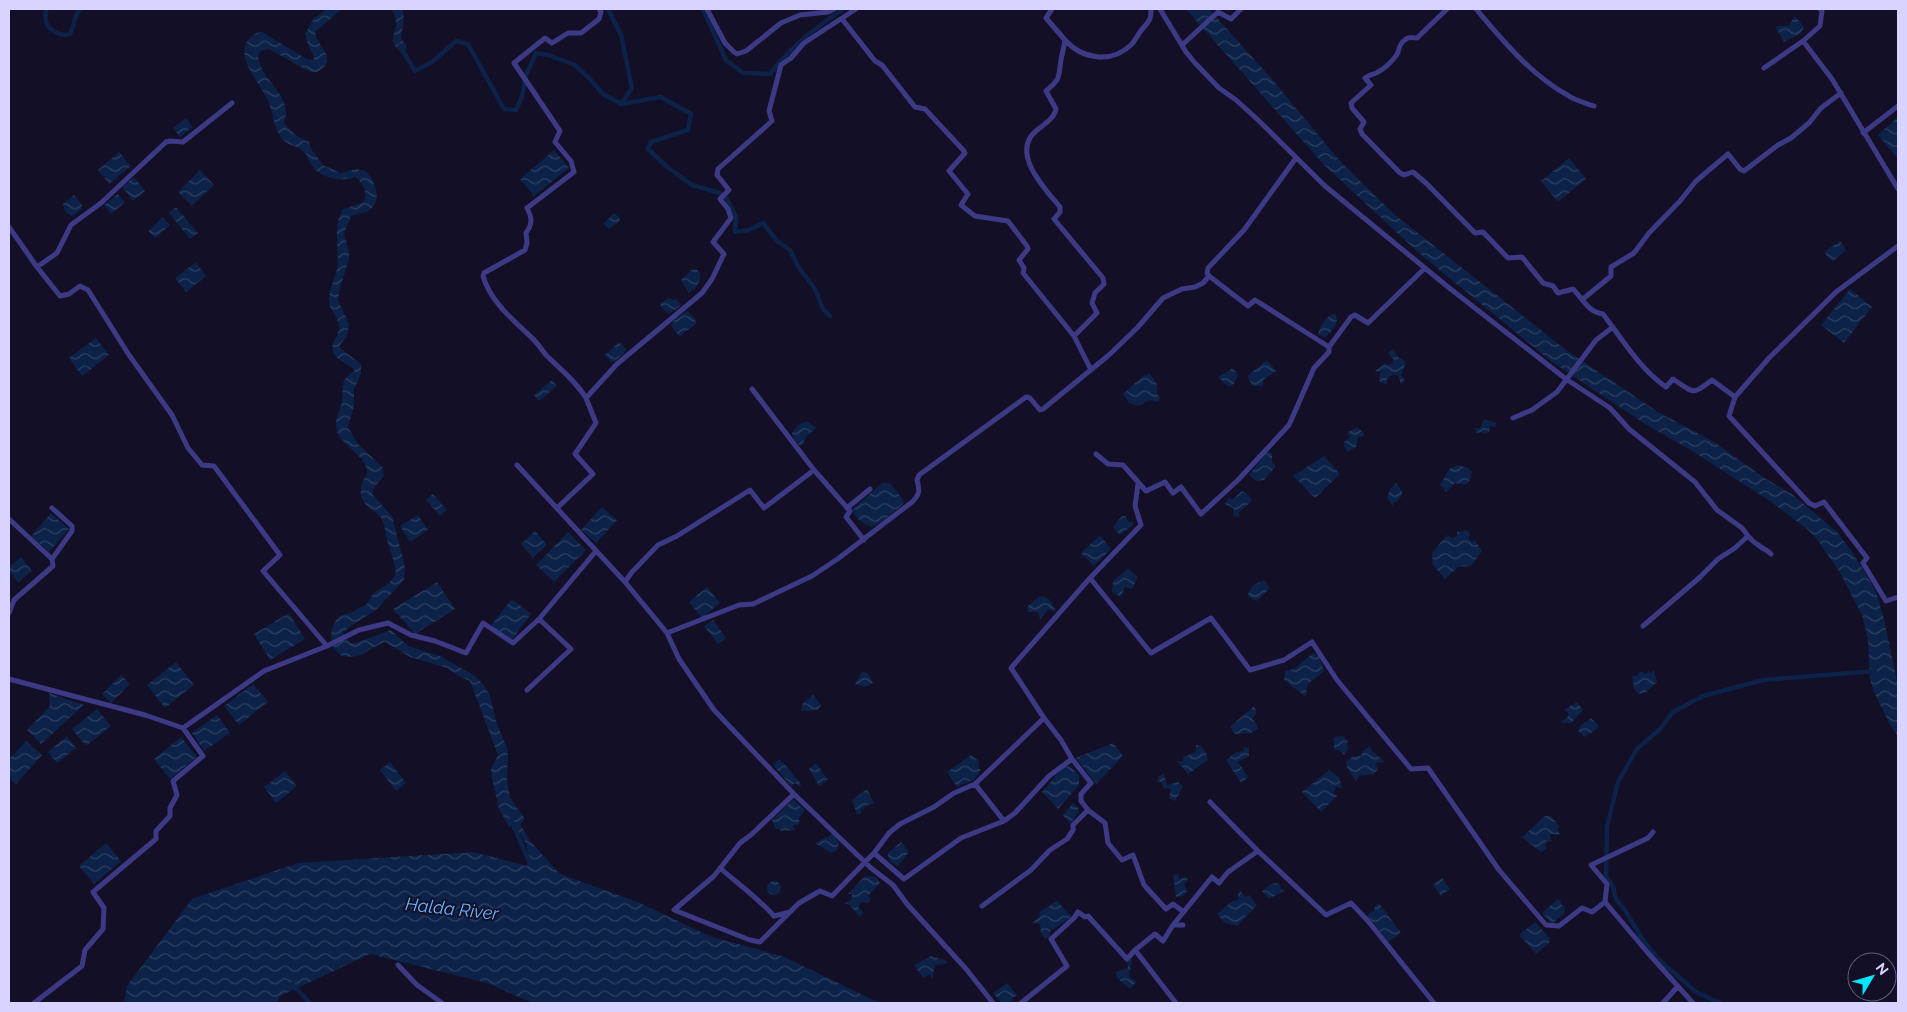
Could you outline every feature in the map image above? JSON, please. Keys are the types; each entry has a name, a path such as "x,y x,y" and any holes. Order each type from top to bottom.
{"street":[{"path":"557,508 593,474 575,454 596,424 586,398 574,380 507,314 484,282 483,276 484,273 525,250 527,243 526,233 531,227 532,219 527,208 574,172 571,160 555,142 560,131 514,63 545,38 552,43 568,33 581,33 600,16 599,9"},
{"path":"707,9 725,43 737,54 746,52 781,23 800,15 828,12 834,9"},
{"path":"586,398 618,364 702,293 712,279 716,266 724,254 713,242 731,218 728,209 720,199 729,190 716,172 772,121 769,111 781,65 791,58 804,44 856,9"},
{"path":"1052,9 1046,18 1064,40 1078,53 1102,58 1112,56 1130,46 1151,20 1151,9"},
{"path":"1160,9 1195,63 1215,83 1240,103 1325,186 1425,268 1610,408 1629,429 1695,482 1717,510 1742,528 1758,547 1766,549 1771,554"},
{"path":"1182,45 1218,12 1231,18 1241,9"},
{"path":"1446,9 1417,38 1410,37 1398,46 1397,55 1382,70 1376,74 1369,74 1365,78 1371,85 1351,103 1352,108 1364,122 1360,129 1362,134 1400,173 1404,175 1413,172 1475,233 1483,232 1508,258 1522,257 1543,284 1553,286 1558,293 1572,289 1583,299 1588,309 1603,314 1656,380 1666,387 1673,380 1691,391 1698,391 1712,380 1735,397"},
{"path":"1476,9 1540,77 1569,97 1594,106"},
{"path":"1764,68 1803,41 1820,26 1822,11 1820,9"},
{"path":"842,19 915,107 925,109 964,152 949,171 968,194 961,205 974,216 1008,221 1028,247 1019,260 1024,268 1023,273 1074,336 1091,370"},
{"path":"1064,40 1060,63 1061,71 1058,79 1046,91 1056,109 1055,115 1033,133 1028,142 1027,155 1035,176 1060,206 1060,212 1054,219 1103,278 1104,284 1095,293 1092,304 1097,313 1074,336"},
{"path":"1803,41 1832,78 1898,190"},
{"path":"1583,299 1610,276 1610,268 1634,253 1649,233 1680,201 1696,181 1728,154 1740,169 1744,170 1778,145 1791,138 1809,123 1822,108 1841,93"},
{"path":"38,267 58,253 70,225 101,203 166,142 182,142 232,103"},
{"path":"1863,133 1898,106"},
{"path":"1296,158 1244,230 1207,270 1209,276 1248,306 1255,300 1329,347"},
{"path":"9,227 60,296 69,294 80,286 88,290 129,355 172,416 188,448 202,465 214,466 280,556 263,571 327,646"},
{"path":"1897,249 1836,292 1769,358 1735,397 1729,416 1809,503 1816,506 1824,502 1867,558 1863,563 1886,602 1898,597"},
{"path":"1096,454 1108,464 1123,465 1146,491 1165,482 1173,493 1181,487 1202,514 1238,480 1289,425 1314,368 1328,352 1329,347 1351,317 1355,315 1368,323 1425,268"},
{"path":"667,633 739,606 753,604 812,576 864,540 912,502 920,491 917,480 919,476 958,446 1026,397 1030,398 1040,410 1043,409 1091,370 1138,327 1163,298 1182,289 1195,287 1209,276"},
{"path":"1513,418 1532,410 1557,392 1596,340 1613,327"},
{"path":"752,389 814,470 850,511 846,517 864,540"},
{"path":"517,465 625,582 667,633 679,659 714,710 794,794 865,862 893,885 907,904 967,970 993,1003"},
{"path":"625,582 658,545 677,536 750,490 764,508 814,470"},
{"path":"1138,484 1135,506 1142,525 1090,578 1011,668 1072,759 1091,783 1081,794 1081,801 1088,810 1105,823 1108,844 1122,860 1133,855 1144,885 1166,909 1172,904 1184,912"},
{"path":"847,508 870,489"},
{"path":"52,508 72,526 72,531 52,559"},
{"path":"9,519 52,559 53,566 14,600 9,613"},
{"path":"1643,626 1699,578 1718,559 1735,548 1748,536"},
{"path":"183,728 264,672 327,646 359,630 388,623 411,635 435,640 466,653 483,623 514,643 539,619 596,551"},
{"path":"1090,578 1151,653 1211,618 1250,670 1284,660 1312,642 1337,680 1411,769 1428,768 1499,870 1546,925 1559,926 1582,908 1592,912 1605,902 1607,884 1591,865 1648,838 1654,832"},
{"path":"527,690 571,650 539,619"},
{"path":"9,679 145,715 183,728 203,756 173,781 177,795 170,808 170,816 156,831 156,838 93,892 104,908 103,929 85,950 82,966 34,1003"},
{"path":"794,794 740,843 714,876 674,910 750,940 760,942 799,902 820,891 832,896 874,853 889,833 900,824 934,807 954,793 975,784 1044,718"},
{"path":"874,853 904,879 961,838 1004,821 1049,776 1072,759"},
{"path":"975,784 1004,821"},
{"path":"1210,802 1326,916 1351,903 1368,920 1434,1003"},
{"path":"982,906 1031,870 1050,850 1067,839 1073,830 1073,825 1088,810"},
{"path":"1021,1003 1067,966 1051,939 1078,912 1085,917 1088,916 1127,959 1155,934 1163,940 1212,877 1219,883 1228,872 1258,851"},
{"path":"720,868 761,901 774,916 790,912"},
{"path":"1605,902 1693,1003"},
{"path":"1174,925 1184,925"},
{"path":"1135,950 1176,1003"},
{"path":"398,965 417,984 442,1003"},
{"path":"1663,1003 1678,986"}],"water":[{"name":"Halda River","path":"327,9 342,9 315,32 327,59 326,64 319,71 308,71 269,49 261,51 258,56 264,72 285,105 284,123 295,134 309,142 311,149 323,165 341,173 356,169 366,171 373,181 377,193 377,198 372,208 366,212 351,216 344,234 349,251 349,259 338,300 349,324 347,336 340,345 340,348 361,364 361,374 354,389 354,406 348,427 357,443 382,467 384,476 375,486 372,494 392,516 405,567 404,580 376,610 343,633 348,641 353,643 391,630 408,646 440,656 475,676 484,685 490,696 497,724 507,748 507,781 510,798 525,819 520,824 530,841 560,874 640,903 712,937 782,956 880,1003 533,1003 487,983 370,954 280,996 277,1003 124,1003 127,986 192,899 298,863 473,852 527,866 525,842 514,824 509,827 499,809 491,769 498,755 470,681 447,668 410,657 385,642 364,653 349,657 338,653 332,642 332,629 338,618 366,605 373,594 389,583 396,574 382,519 367,506 362,498 361,486 367,475 366,468 359,456 342,440 336,427 342,404 344,380 355,371 337,358 332,348 339,330 338,320 329,302 338,261 337,231 343,209 364,202 365,191 355,177 338,179 327,177 317,171 303,151 282,138 275,126 265,94 250,71 244,54 245,46 249,39 256,33 262,32 307,59 313,60 314,57 305,34 314,18"},
{"path":"391,9 402,9 403,13 404,20 401,38 407,47 401,53 393,39 396,21"},
{"path":"1186,9 1209,9 1271,78 1340,161 1394,214 1566,350 1658,412 1714,442 1766,479 1793,495 1837,532 1853,553 1876,591 1898,686 1898,736 1890,725 1873,690 1870,678 1868,639 1862,615 1839,571 1816,538 1770,501 1692,451 1645,424 1552,362 1420,254 1325,166"},
{"path":"1795,16 1804,27 1800,34 1784,42 1775,26 1788,26"},
{"path":"1898,117 1898,159 1878,135"},
{"path":"186,118 193,127 180,137 173,128"},
{"path":"554,150 569,168 534,196 520,179"},
{"path":"119,152 131,166 109,184 98,170"},
{"path":"1569,158 1586,179 1558,202 1541,181"},
{"path":"200,170 214,185 192,206 178,192"},
{"path":"134,177 145,191 133,201 122,187"},
{"path":"118,194 125,202 111,214 104,205"},
{"path":"74,195 82,205 82,209 72,216 65,212 63,204"},
{"path":"176,207 198,233 190,239 169,213"},
{"path":"614,213 619,217 620,221 609,229 603,224"},
{"path":"163,217 170,225 155,238 148,231"},
{"path":"1840,241 1846,250 1833,261 1826,256 1825,251"},
{"path":"196,262 206,276 186,292 175,278"},
{"path":"696,269 700,272 699,281 689,293 681,280 691,270"},
{"path":"1850,289 1872,307 1844,343 1821,325"},
{"path":"669,298 676,299 681,305 669,314 661,307 660,303"},
{"path":"687,311 695,318 696,324 680,336 671,325 674,320"},
{"path":"1335,314 1337,321 1332,330 1325,338 1318,334 1326,319"},
{"path":"96,338 109,355 82,376 69,358"},
{"path":"618,343 622,344 627,350 614,362 611,362 605,355"},
{"path":"1393,349 1399,358 1406,363 1401,375 1405,381 1401,384 1398,376 1393,374 1387,379 1387,385 1379,381 1380,372 1375,371 1385,363 1388,365 1393,363 1393,358 1388,353"},
{"path":"1267,360 1276,371 1263,380 1263,386 1253,386 1247,376"},
{"path":"1233,368 1238,375 1234,384 1229,387 1218,377"},
{"path":"1149,373 1157,384 1157,394 1160,397 1158,402 1150,400 1138,406 1129,403 1123,394 1145,374 1146,376"},
{"path":"552,380 557,386 539,401 534,395"},
{"path":"1484,419 1496,423 1496,427 1490,426 1489,432 1484,434 1482,432 1476,433 1475,428 1480,428"},
{"path":"807,421 816,428 807,436 802,445 799,445 793,438 792,433 798,425"},
{"path":"1357,427 1364,433 1364,436 1358,437 1356,447 1348,452 1344,447 1344,442 1350,437 1347,433"},
{"path":"1267,452 1272,453 1272,462 1276,466 1264,480 1256,481 1249,475"},
{"path":"1324,456 1340,474 1315,498 1293,476"},
{"path":"1458,465 1468,468 1472,472 1469,482 1465,485 1455,483 1446,492 1440,485 1449,469"},
{"path":"882,483 890,483 904,501 883,521 872,527 860,521 852,510"},
{"path":"1396,483 1402,491 1402,495 1397,502 1394,502 1393,506 1387,498 1390,489"},
{"path":"1242,491 1248,494 1252,501 1239,512 1239,517 1234,516 1233,508 1225,504 1228,498 1233,499"},
{"path":"433,494 447,510 440,516 426,500"},
{"path":"602,507 617,520 596,543 581,530"},
{"path":"51,513 69,529 49,552 31,536"},
{"path":"418,515 428,530 410,542 400,526"},
{"path":"1122,516 1126,516 1128,522 1133,522 1133,525 1120,535 1113,527"},
{"path":"1466,530 1470,533 1469,539 1472,542 1475,540 1482,551 1471,566 1458,567 1445,579 1433,565 1432,553 1447,535 1452,538 1457,536 1457,531"},
{"path":"535,531 547,545 533,558 521,544"},
{"path":"568,532 586,550 554,582 536,565"},
{"path":"1100,535 1111,549 1094,566 1081,553"},
{"path":"21,557 32,571 18,582 9,571 9,567"},
{"path":"1128,569 1138,577 1132,589 1125,587 1121,597 1112,592 1113,581"},
{"path":"1264,580 1270,588 1257,601 1247,596 1252,586"},
{"path":"437,582 455,609 415,634 393,609"},
{"path":"707,587 720,603 702,618 689,602"},
{"path":"1043,596 1050,600 1056,611 1054,612 1049,609 1040,619 1038,612 1028,612 1027,607 1038,597"},
{"path":"512,599 531,614 511,641 491,625"},
{"path":"289,613 305,639 270,660 254,634"},
{"path":"713,620 726,638 718,644 704,626"},
{"path":"1313,653 1319,657 1324,671 1307,685 1306,697 1284,680 1285,671 1294,669"},
{"path":"176,662 194,685 165,708 147,685"},
{"path":"1640,671 1646,674 1648,671 1651,673 1654,671 1657,682 1646,692 1639,694 1634,689 1632,675 1637,676"},
{"path":"862,672 868,673 873,683 865,687 855,684"},
{"path":"121,675 130,684 111,703 102,694"},
{"path":"253,684 268,702 239,725 224,706"},
{"path":"49,693 84,705 41,744 27,730 50,706"},
{"path":"813,695 821,705 818,710 801,711 803,703"},
{"path":"1577,702 1583,710 1571,723 1563,723 1561,721 1567,718 1569,713 1564,710"},
{"path":"1254,706 1257,712 1252,719 1258,729 1250,733 1235,734 1230,727"},
{"path":"97,709 111,726 86,746 72,729"},
{"path":"217,715 230,733 204,751 192,733"},
{"path":"1591,718 1598,725 1598,728 1585,737 1578,731 1580,726"},
{"path":"67,736 76,748 57,763 48,752"},
{"path":"1345,736 1345,739 1348,740 1347,746 1349,747 1344,755 1338,750 1334,750 1334,737"},
{"path":"181,737 197,757 170,779 154,759"},
{"path":"26,741 42,755 16,784 9,778 9,759"},
{"path":"1113,743 1123,756 1096,784 1076,758"},
{"path":"1196,745 1201,746 1208,760 1188,774 1177,761 1183,761 1183,757 1196,752"},
{"path":"1370,746 1373,752 1385,762 1376,763 1378,769 1374,774 1359,776 1356,782 1347,767 1346,761 1354,756 1361,756 1363,751"},
{"path":"1243,747 1249,748 1249,756 1238,762 1248,777 1241,783 1226,760 1236,752 1244,751"},
{"path":"971,755 979,761 978,768 981,770 975,779 957,787 947,772"},
{"path":"778,760 781,760 781,763 783,762 801,784 800,787 795,783 791,786 773,765"},
{"path":"390,762 406,783 396,791 380,770"},
{"path":"816,763 828,780 819,786 809,769"},
{"path":"1070,766 1079,775 1079,785 1058,809 1042,792 1063,767"},
{"path":"1329,770 1339,777 1342,788 1336,787 1333,792 1337,796 1321,812 1302,792"},
{"path":"285,771 297,786 276,803 264,787"},
{"path":"1164,774 1167,785 1179,782 1183,787 1175,801 1169,798 1171,790 1168,788 1164,789 1161,782 1157,781 1159,776"},
{"path":"867,789 874,803 865,806 864,810 861,808 861,814 857,814 852,800"},
{"path":"793,799 805,810 798,819 801,822 793,825 795,830 782,831 775,828 772,820"},
{"path":"1073,803 1079,812 1070,824 1063,815"},
{"path":"1545,816 1551,816 1559,826 1557,830 1561,835 1551,834 1552,842 1547,841 1545,845 1547,848 1541,852 1522,837"},
{"path":"833,834 839,842 837,850 831,853 815,843"},
{"path":"901,842 909,852 898,866 888,858 888,853"},
{"path":"106,843 121,861 94,884 79,866"},
{"path":"1178,873 1179,879 1186,877 1188,880 1184,884 1187,892 1183,896 1176,897 1173,876"},
{"path":"865,876 876,877 880,883 868,896 871,899 868,903 862,902 858,907 863,912 860,918 850,905 844,903 851,900 852,894 848,894"},
{"path":"1442,878 1450,889 1441,896 1433,885"},
{"path":"771,881 777,881 781,888 777,895 771,895 767,891 767,885"},
{"path":"1277,883 1281,889 1285,890 1269,899 1262,891 1271,884"},
{"path":"1240,891 1246,897 1249,895 1257,905 1237,926 1225,923 1217,914 1231,902 1239,899"},
{"path":"1558,899 1565,907 1565,912 1552,924 1542,913"},
{"path":"1057,901 1072,917 1050,931 1050,937 1045,939 1041,933 1040,924 1032,923 1040,916 1039,912"},
{"path":"1379,903 1401,933 1388,942 1367,915 1375,910 1374,907"},
{"path":"1535,922 1550,938 1549,943 1536,954 1519,935"},
{"path":"931,956 945,960 948,963 935,965 932,980 930,974 923,978 914,965"},
{"path":"1132,959 1129,976 1136,982 1130,989 1117,978 1116,972 1128,968 1127,961"},
{"path":"1007,983 1017,995 1011,1000 1013,1003 1002,1003 993,993"}],"waterway":[{"path":"46,9 48,25 63,35 70,34 80,9"},
{"path":"608,9 621,35 632,88 621,104"},
{"path":"703,9 726,60 743,73 770,74 804,38 843,9"},
{"path":"400,46 415,71 432,62 456,41 468,44 504,109 516,110 522,97 526,75 536,53 548,55 575,65 603,94 621,104 661,97 691,114 688,130 651,142 648,149 666,166 692,185 720,193 727,199 736,217 735,232 749,230 763,223 777,241 790,250 799,268 815,289 823,309 830,316"},
{"path":"1720,1003 1696,992 1657,958 1616,899 1613,887 1606,876 1607,827 1618,782 1637,749 1660,729 1673,712 1703,696 1763,680 1875,671"},
{"path":"511,820 528,859"},
{"path":"292,984 310,1003"}]}
